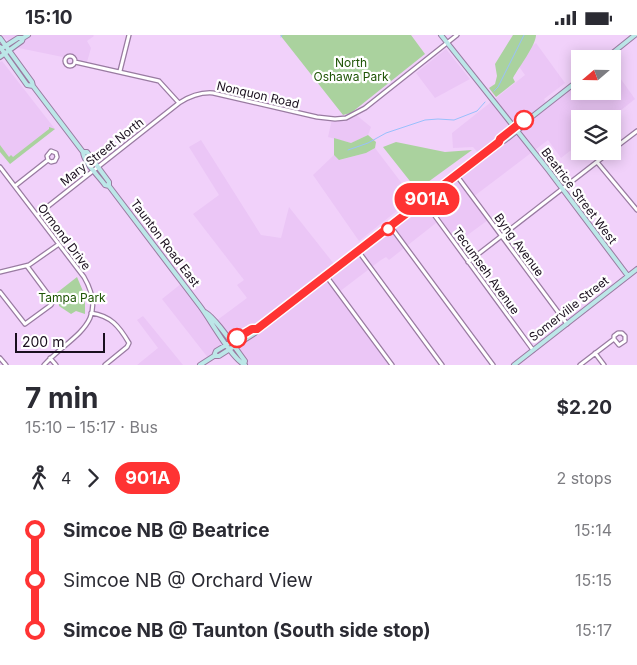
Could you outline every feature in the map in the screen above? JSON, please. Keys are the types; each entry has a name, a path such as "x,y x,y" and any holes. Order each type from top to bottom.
{"main road":[{"path":"0,57 28,35"},
{"name":"Beatrice Street West","path":"441,35 562,189 628,277"},
{"path":"616,50 635,35"},
{"name":"Taunton Road East","path":"0,38 105,185 109,186"},
{"path":"0,49 18,38 23,39"},
{"name":"Taunton Road East","path":"0,49 27,85 33,86"},
{"path":"200,365 214,355 219,356 252,329 257,329 327,277 499,142 504,141 515,130 527,123 529,119 571,86"},
{"name":"Taunton Road East","path":"83,152 87,152 109,182 109,186 244,365"},
{"name":"Somerville Street","path":"514,365 637,269"}],"street":[{"path":"120,71 129,35"},
{"path":"447,43 457,35"},
{"path":"635,35 637,39"},
{"name":"Nonquon Road","path":"178,103 190,97 208,93 316,117 341,119 360,112 447,43"},
{"path":"75,62 161,82 178,103"},
{"name":"Mary Street North","path":"37,215 178,103"},
{"path":"621,144 637,131"},
{"path":"15,187 48,160"},
{"path":"468,262 600,160"},
{"path":"597,162 637,210"},
{"name":"Ormond Drive","path":"0,167 84,277 91,290 93,301 91,313"},
{"name":"Byng Avenue","path":"457,176 567,324"},
{"name":"Tecumseh Avenue","path":"424,201 533,350"},
{"path":"391,227 493,365"},
{"path":"0,272 27,266 59,244"},
{"path":"358,252 442,365"},
{"path":"0,292 25,324 51,305 53,301 27,266"},
{"path":"327,277 392,365"},
{"path":"44,365 80,333 87,325 91,313 104,315 110,319 129,343 127,347 105,365"},
{"path":"580,365 614,339"},
{"path":"595,353 604,365"},
{"path":"50,358 56,365"},
{"path":"0,359 6,365"}],"shaded area":[{"path":"2,35 94,36 87,41 91,48 87,62 14,47"},
{"path":"536,43 565,83 544,99 547,104 571,86 571,100 621,100 621,79 635,99 621,110 571,110 571,150 561,158 548,140 473,197 488,220 454,245 436,223 389,260 386,257 381,260 339,292 392,365 245,365 244,360 234,346 255,333 256,329 217,351 209,359 162,299 182,283 205,312 216,321 247,298 237,285 244,280 193,214 219,195 189,147 201,140 261,235 281,238 289,207 334,264 324,271 304,293 481,156 473,147 453,148 452,133 525,75 515,61"},
{"path":"446,49 470,79 435,98 416,73"},
{"path":"2,61 55,129 10,164 0,152 0,62"},
{"path":"355,114 371,127 368,135 351,143 328,137 332,119 342,119"},
{"path":"375,148 413,198 359,241 313,175 334,155 340,160 366,153"},
{"path":"143,316 183,365 137,365 158,348 137,320"}],"green space":[{"name":"North Oshawa Park","path":"280,35 411,35 425,54 351,113 343,115"},
{"path":"513,35 536,35 530,50 513,78 515,82 496,97 489,88 495,84 497,76 495,64"},
{"path":"49,127 55,129 10,164 0,152 0,145 9,157 11,155 13,157 49,129"},
{"path":"368,135 376,142 375,148 366,153 339,160 334,155 334,138 351,143"},
{"path":"396,142 445,152 472,150 417,190 383,147"},
{"name":"Tampa Park","path":"77,277 85,296 85,314 76,311 71,314 59,306 59,299 54,295"}],"waterway":[{"path":"494,91 498,87 524,35"},
{"path":"348,150 368,143 386,133 425,120 454,120 477,111 485,102"}],"bus line":[{"name":"901A","path":"237,338 252,329 257,329 327,277 499,142 500,139 524,120"}]}
